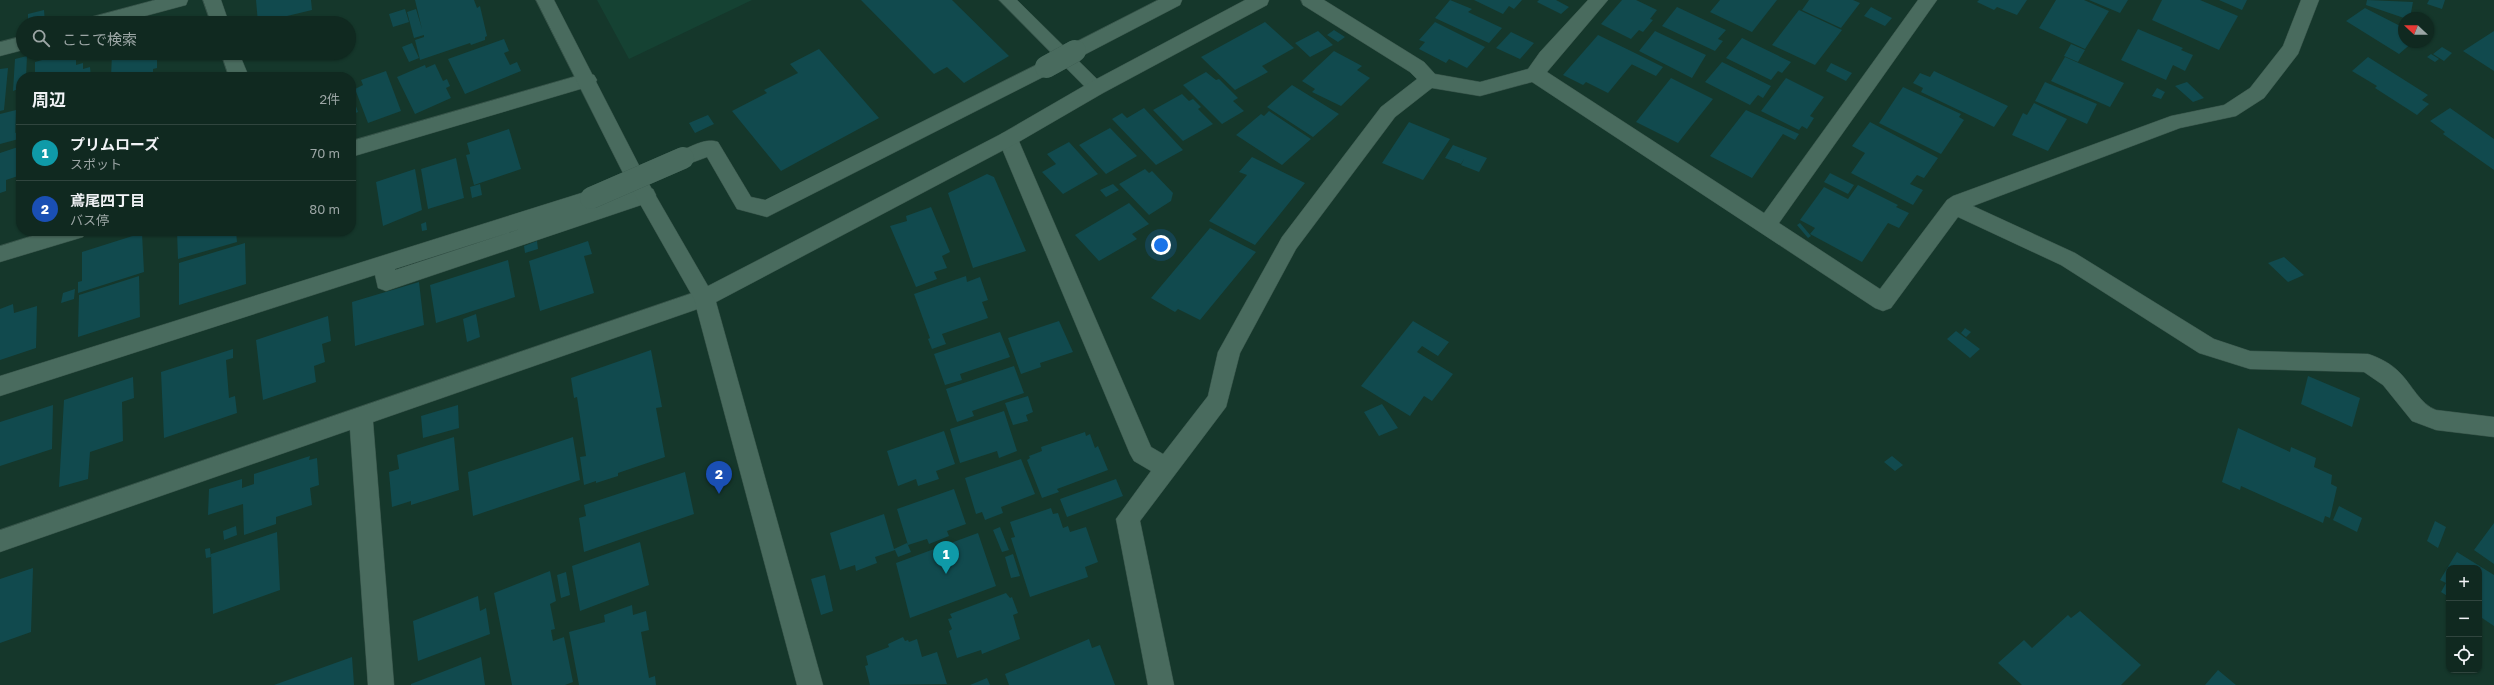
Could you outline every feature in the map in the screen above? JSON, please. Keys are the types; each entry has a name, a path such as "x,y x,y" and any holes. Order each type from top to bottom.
{"street":[{"path":"121,16 179,0"},
{"path":"212,0 218,16"},
{"path":"545,0 646,195 704,298 810,685"},
{"path":"0,386 591,198 711,146 744,203 767,209 1046,67 1173,0"},
{"path":"0,541 361,418 704,298 1008,139 1096,88 1260,0"},
{"path":"1310,0 1417,67 1429,80 1480,89 1536,74 1547,57 1599,0"},
{"path":"1766,226 1928,0"},
{"path":"1536,74 1883,302 1954,206 1960,202 2178,121 2229,111 2257,93 2291,50 2310,0"},
{"path":"0,49 16,45"},
{"path":"233,60 237,72"},
{"path":"356,148 587,80"},
{"path":"1161,685 1128,519 1166,467 1189,442 1218,400 1230,352 1289,243 1388,112 1429,80"},
{"path":"1008,139 1142,454 1166,467"},
{"path":"384,264 386,282 646,195"},
{"path":"1954,206 2068,259 2207,346 2250,360 2368,363 2391,378 2420,414 2436,420 2494,427"},
{"path":"0,254 59,236"},
{"path":"361,418 381,685"}],"lane":[{"path":"1007,0 1096,88"}],"shaded area":[{"path":"597,0 752,0 629,59"}],"building":[{"path":"256,0 311,0 312,10 287,16 257,16"},
{"path":"415,0 474,0 477,8 480,6 487,36 485,37 485,40 471,45 470,43 420,60 415,40 424,37 424,35 414,38 407,12 416,9 422,29"},
{"path":"861,0 952,0 1009,56 964,83 947,67 934,74"},
{"path":"1450,0 1472,9 1468,12 1502,28 1489,43 1435,18"},
{"path":"1474,0 1522,0 1514,9 1509,6 1503,14"},
{"path":"1539,0 1556,0 1569,7 1561,14 1537,2"},
{"path":"1622,0 1636,0 1657,10 1650,19 1653,20 1643,32 1639,30 1631,39 1601,24"},
{"path":"1720,0 1777,0 1752,32 1710,12"},
{"path":"1809,0 1853,0 1860,3 1841,28 1802,10"},
{"path":"1979,0 2027,0 2017,15 1997,7 1994,10 1977,2"},
{"path":"2056,0 2084,0 2109,11 2085,49 2039,28"},
{"path":"2089,0 2128,0 2120,13"},
{"path":"2162,0 2200,0 2238,16 2219,50 2152,20"},
{"path":"2219,0 2247,0 2242,10"},
{"path":"2367,0 2413,2 2411,12 2398,12 2398,16 2366,5"},
{"path":"2429,0 2445,0 2442,9 2427,4"},
{"path":"1677,7 1726,30 1718,39 1723,41 1715,51 1662,26"},
{"path":"1871,7 1892,18 1885,26 1864,16"},
{"path":"2365,8 2398,25 2398,48 2406,48 2399,54 2346,21"},
{"path":"405,9 409,22 393,27 389,14"},
{"path":"44,10 44,16 28,16 28,14"},
{"path":"1799,10 1842,30 1815,65 1772,45"},
{"path":"1265,22 1294,48 1262,66 1268,72 1235,90 1201,57"},
{"path":"1435,22 1485,47 1467,68 1449,59 1446,63 1419,49 1425,42 1419,40"},
{"path":"2138,29 2183,48 2181,50 2193,55 2185,71 2173,65 2166,80 2121,60"},
{"path":"1334,30 1345,37 1338,42 1327,35"},
{"path":"1318,31 1333,45 1310,57 1295,43"},
{"path":"1655,31 1706,55 1692,78 1639,51"},
{"path":"2494,31 2494,71 2463,51"},
{"path":"1511,32 1534,43 1520,59 1496,48"},
{"path":"1598,35 1663,67 1656,76 1632,64 1608,93 1586,82 1583,85 1563,75"},
{"path":"1742,38 1791,62 1782,73 1778,71 1771,80 1726,58"},
{"path":"504,39 509,51 504,53 510,65 517,62 521,71 465,94 448,59"},
{"path":"412,43 419,58 409,62 402,47"},
{"path":"2071,44 2085,50 2078,62 2064,56"},
{"path":"2442,47 2452,53 2444,61 2433,54"},
{"path":"819,49 879,118 781,171 732,111 767,93 764,90 798,73 790,64"},
{"path":"1334,51 1362,66 1357,70 1370,78 1341,106 1312,92 1315,89 1302,81"},
{"path":"2431,54 2439,59 2435,62 2427,57"},
{"path":"2065,57 2124,83 2110,107 2051,81"},
{"path":"2368,57 2428,95 2422,100 2429,104 2417,115 2375,88 2377,86 2352,71"},
{"path":"15,59 27,60 26,72 16,72 16,90 13,91"},
{"path":"42,60 76,60 76,65 83,63 83,69 90,67 90,72 35,72 35,62"},
{"path":"112,60 157,60 157,68 153,69 153,72 111,72"},
{"path":"1722,62 1771,86 1763,98 1758,95 1750,105 1705,82"},
{"path":"1831,63 1852,73 1846,81 1826,71"},
{"path":"435,64 443,81 447,79 450,86 446,88 451,98 415,114 397,77 425,65 426,68"},
{"path":"8,68 4,110 0,111 0,69"},
{"path":"386,71 401,111 368,123 356,92 356,88 363,85 361,80"},
{"path":"1934,71 2008,106 1994,127 1921,92 1923,88 1913,83 1920,73 1930,77"},
{"path":"1206,72 1216,80 1219,79 1238,98 1233,101 1244,111 1222,124 1183,85"},
{"path":"1671,78 1713,99 1678,143 1636,122"},
{"path":"1786,78 1824,97 1810,116 1814,118 1807,129 1802,126 1799,130 1761,111"},
{"path":"2045,82 2097,104 2087,124 2035,101"},
{"path":"2187,82 2204,98 2193,102 2175,86"},
{"path":"1292,85 1339,114 1313,137 1267,107"},
{"path":"1903,87 1961,114 1959,117 1964,120 1941,154 1879,123"},
{"path":"2157,88 2165,92 2161,99 2152,96"},
{"path":"1182,94 1189,101 1193,99 1201,107 1198,109 1213,124 1183,141 1153,110"},
{"path":"2034,103 2067,119 2048,151 2012,135 2023,113 2027,115"},
{"path":"1144,108 1183,150 1156,165 1112,119 1122,113 1127,118"},
{"path":"2450,108 2494,139 2494,170 2443,134 2445,132 2430,121"},
{"path":"16,110 15,140 0,144 0,114"},
{"path":"1746,110 1799,134 1795,140 1783,134 1752,178 1710,156"},
{"path":"1269,111 1311,139 1282,165 1236,135 1261,114 1264,116"},
{"path":"708,115 714,124 695,133 689,123"},
{"path":"1409,122 1450,139 1423,180 1382,163"},
{"path":"1870,122 1938,158 1924,178 1917,175 1910,184 1923,190 1913,205 1851,173 1865,153 1852,146"},
{"path":"1110,128 1137,156 1106,174 1079,145"},
{"path":"509,129 521,169 474,185 466,155 470,154 467,143"},
{"path":"1069,142 1098,174 1063,194 1042,172 1056,164 1047,154"},
{"path":"1453,145 1487,158 1479,172 1461,165 1464,159 1461,164 1445,158"},
{"path":"16,148 16,177 6,180 6,191 0,193 0,153"},
{"path":"1252,157 1305,183 1255,245 1209,221 1247,175 1239,172"},
{"path":"456,158 464,198 428,209 421,169"},
{"path":"415,169 422,210 383,226 376,182"},
{"path":"1145,169 1149,173 1152,171 1173,193 1171,201 1149,215 1119,184"},
{"path":"1830,173 1854,185 1848,194 1824,182"},
{"path":"987,174 994,177 1026,251 973,268 948,193"},
{"path":"480,184 482,195 472,198 470,187"},
{"path":"1113,184 1119,190 1106,197 1100,190"},
{"path":"1858,185 1898,205 1896,207 1909,213 1899,228 1888,223 1862,262 1810,234 1815,228 1800,220 1824,187 1848,199"},
{"path":"1129,203 1149,224 1132,234 1137,239 1099,261 1075,235"},
{"path":"931,207 950,252 942,256 947,268 934,272 937,279 916,287 890,226 907,221 906,216"},
{"path":"426,222 427,230 422,231 421,224"},
{"path":"1800,223 1811,236 1808,238 1797,225"},
{"path":"1210,228 1256,252 1200,320 1178,309 1175,312 1151,298"},
{"path":"133,236 142,236 144,272 78,293 78,282 82,281 82,252"},
{"path":"177,236 236,236 237,242 178,259"},
{"path":"537,241 538,249 525,253 524,246"},
{"path":"588,241 592,254 584,256 594,293 540,311 529,261"},
{"path":"245,243 246,284 179,305 179,263"},
{"path":"2284,257 2304,275 2288,282 2268,263"},
{"path":"508,260 515,297 436,323 430,285"},
{"path":"139,276 140,317 78,337 79,295"},
{"path":"966,276 967,282 980,277 988,300 982,302 988,318 942,334 946,344 932,349 928,339 930,338 914,294"},
{"path":"419,282 424,325 355,346 352,302"},
{"path":"75,289 74,299 61,303 63,293"},
{"path":"13,304 14,313 37,306 36,348 0,360 0,309"},
{"path":"476,314 480,337 467,342 463,319"},
{"path":"328,316 331,341 322,344 325,362 314,366 316,382 263,400 256,340"},
{"path":"1059,321 1073,352 1040,363 1041,367 1021,374 1008,338"},
{"path":"1413,321 1449,342 1438,356 1422,346 1417,352 1453,374 1432,401 1424,396 1410,416 1361,386"},
{"path":"1965,328 1971,332 1966,337 1961,333"},
{"path":"1956,331 1980,349 1970,358 1947,339"},
{"path":"1000,332 1010,357 960,374 962,380 945,385 934,354"},
{"path":"233,349 233,358 226,360 229,398 235,396 237,413 164,438 161,372"},
{"path":"651,350 662,407 656,408 665,457 618,473 618,476 584,485 580,457 586,456 577,397 574,398 571,378"},
{"path":"1014,366 1024,393 972,411 974,416 957,422 946,389"},
{"path":"2308,376 2360,398 2352,427 2301,404"},
{"path":"133,377 134,398 122,402 123,441 90,452 88,479 59,487 64,400"},
{"path":"1028,396 1033,412 1026,415 1028,421 1013,425 1005,403"},
{"path":"1382,404 1398,428 1379,436 1364,412"},
{"path":"53,405 52,449 0,466 0,422"},
{"path":"458,405 459,428 423,438 421,416"},
{"path":"1004,411 1017,451 999,458 997,451 960,463 950,429"},
{"path":"2238,428 2290,452 2291,447 2316,458 2314,467 2332,475 2331,484 2337,487 2330,518 2325,516 2323,523 2241,486 2240,490 2222,482"},
{"path":"944,431 955,464 936,471 939,479 918,486 916,479 898,486 887,451"},
{"path":"1085,432 1086,436 1090,434 1095,448 1098,446 1108,470 1057,489 1059,492 1042,498 1027,460 1030,458 1029,456 1042,451 1041,447"},
{"path":"454,437 459,490 411,505 411,501 392,507 389,472 399,469 397,455"},
{"path":"573,437 580,480 473,516 468,472"},
{"path":"310,456 309,460 317,458 319,485 310,488 312,505 276,517 276,524 244,535 243,504 208,515 209,489 242,479 242,488 254,484 254,474"},
{"path":"1892,456 1903,465 1895,471 1884,462"},
{"path":"1021,459 1035,494 1001,507 1003,513 985,520 982,512 976,514 965,478"},
{"path":"685,472 694,514 584,552 579,518 586,516 584,505"},
{"path":"1116,479 1123,496 1067,517 1060,499"},
{"path":"954,489 966,524 947,531 949,536 929,544 927,539 908,545 897,509"},
{"path":"2339,506 2362,518 2357,532 2333,520"},
{"path":"1051,508 1053,514 1058,513 1063,528 1068,526 1070,532 1086,527 1098,562 1085,567 1088,577 1030,597 1011,538 1015,537 1010,522"},
{"path":"884,514 894,549 907,543 911,552 898,557 895,550 875,557 877,563 856,571 855,565 840,570 830,533"},
{"path":"2435,521 2446,527 2438,548 2427,541"},
{"path":"2494,523 2494,564 2474,550"},
{"path":"236,526 237,535 224,540 223,531"},
{"path":"1000,527 1009,550 1002,552 993,530"},
{"path":"277,532 280,590 213,614 211,554"},
{"path":"978,533 996,586 910,618 896,563"},
{"path":"640,542 649,585 580,611 572,566"},
{"path":"210,548 211,557 206,558 205,549"},
{"path":"2457,552 2478,565 2449,565"},
{"path":"1013,554 1020,576 1011,578 1005,557"},
{"path":"33,568 31,632 0,643 0,579"},
{"path":"2482,568 2494,575 2494,626 2482,618"},
{"path":"2446,570 2446,583 2440,580"},
{"path":"550,571 556,601 550,604 555,629 551,630 553,641 564,637 573,682 565,685 512,685 494,593"},
{"path":"566,572 570,595 561,598 557,575"},
{"path":"825,575 833,611 821,615 811,579"},
{"path":"2446,583 2446,595 2441,592"},
{"path":"1006,593 1010,598 1012,597 1018,613 1013,615 1020,639 982,654 981,650 957,658 949,631 952,629 948,619 952,618 950,614"},
{"path":"478,596 480,611 486,608 490,634 418,661 413,621"},
{"path":"632,605 633,615 646,611 649,630 641,632 649,678 655,676 656,685 579,685 569,632 605,622 604,615"},
{"path":"2080,611 2141,665 2121,685 2022,685 1998,663 2024,640 2032,648 2068,615 2071,618"},
{"path":"903,637 905,641 908,640 909,642 917,639 922,657 937,652 947,684 870,685 865,666 868,665 866,656 889,647 888,644"},
{"path":"1089,639 1092,648 1100,645 1115,685 1009,685 1005,674"},
{"path":"352,657 354,685 274,685"},
{"path":"481,657 485,685 411,685 411,684"},
{"path":"2218,670 2236,685 2205,685"},
{"path":"987,678 990,685 970,685"}],"place":[{"name":"鳶尾四丁目","path":"719,494"},
{"name":"プリムローズ","path":"946,574"}]}
